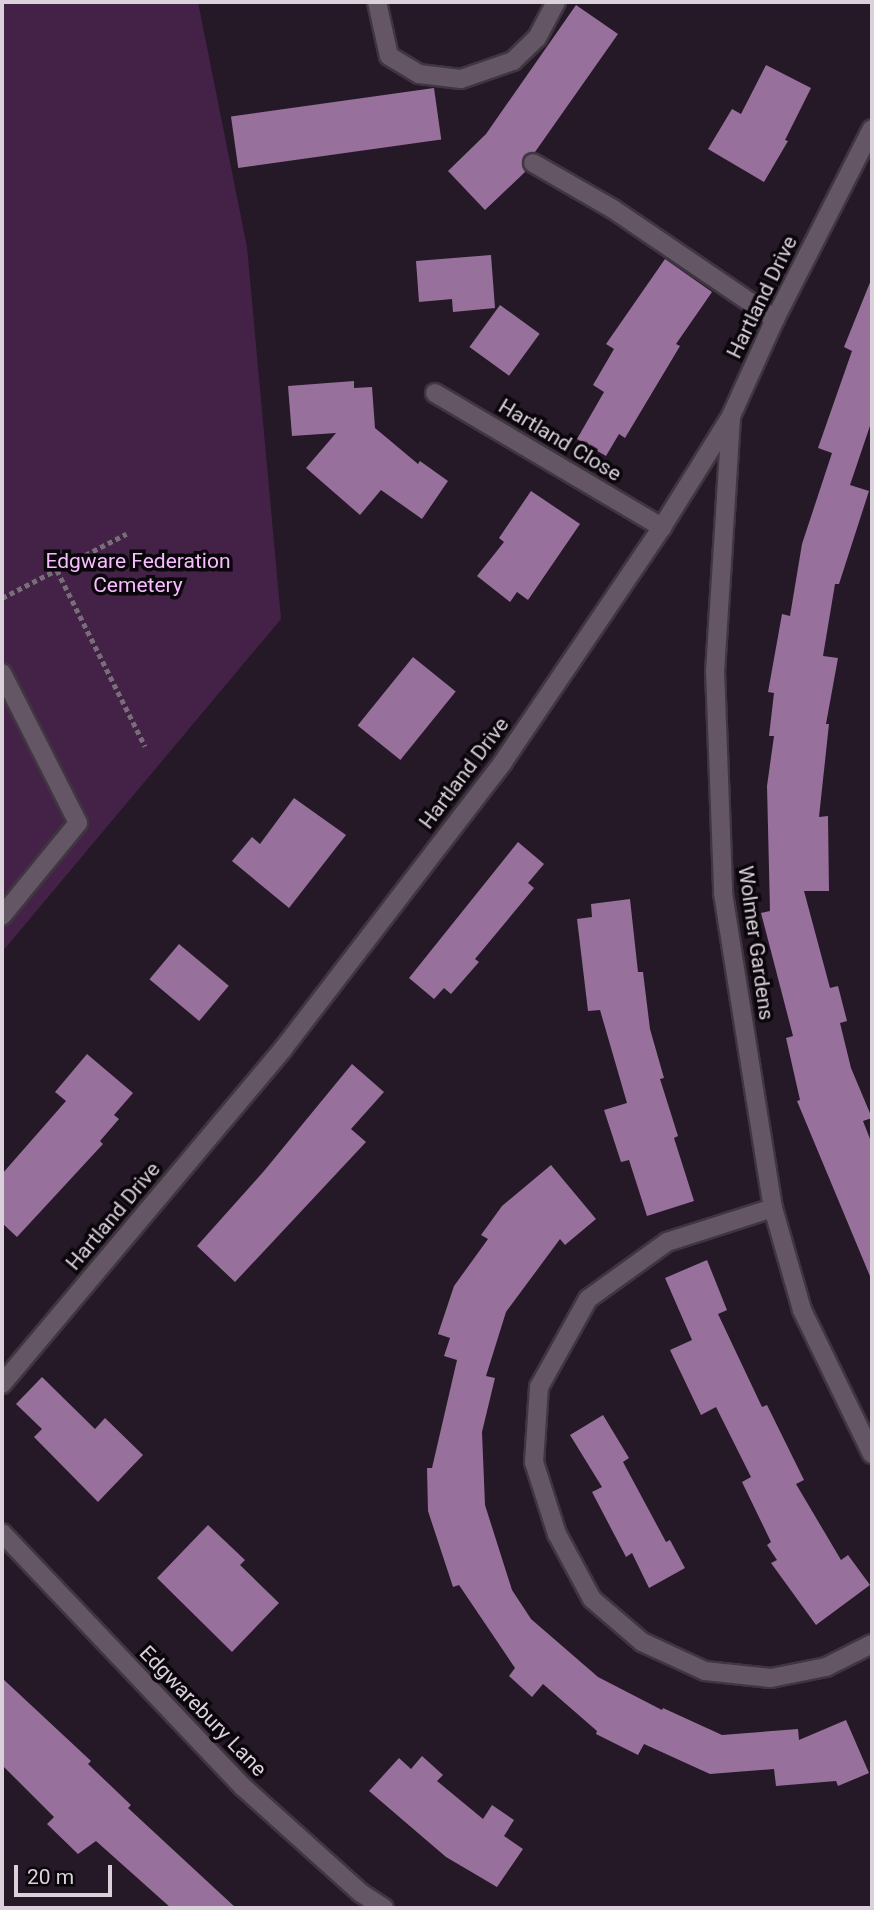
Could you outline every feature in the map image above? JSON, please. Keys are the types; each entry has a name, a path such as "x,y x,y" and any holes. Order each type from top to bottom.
{"street":[{"path":"377,2 389,56 419,74 461,79 513,61 537,38 556,2"},
{"name":"Hartland Drive","path":"2,1384 283,1049 503,762 662,527 731,416 775,319 872,129"},
{"path":"533,163 613,209 775,319"},
{"name":"Hartland Close","path":"435,393 662,527"},
{"name":"Wolmer Gardens","path":"731,416 715,670 723,892 773,1208 802,1310 872,1454"},
{"path":"2,673 78,823 2,916"},
{"path":"773,1208 667,1242 588,1299 539,1387 534,1462 557,1534 592,1600 642,1642 705,1671 771,1678 826,1667 872,1644"},
{"name":"Edgwarebury Lane","path":"2,1533 242,1786 362,1893 384,1908"}],"path":[{"path":"2,598 126,534"},
{"path":"57,570 145,746"}],"green space":[{"name":"Edgware Federation Cemetery","path":"2,2 198,2 247,247 281,619 2,952"}],"building":[{"path":"576,5 618,34 535,152 524,157 525,172 485,210 448,171 486,134"},
{"path":"766,65 811,88 785,140 788,141 764,182 708,149 732,109 741,114"},
{"path":"434,88 441,139 238,168 231,117"},
{"path":"491,255 495,308 453,312 452,299 419,302 416,261"},
{"path":"665,259 712,292 676,344 680,346 625,438 619,434 606,456 577,439 604,392 593,385 614,349 606,344"},
{"path":"871,280 872,420 850,485 869,491 839,584 835,584 823,656 838,658 826,724 829,724 819,817 828,816 829,891 804,891 830,988 838,986 847,1021 840,1023 851,1068 872,1118 863,1121 872,1144 872,1281 797,1101 800,1100 786,1038 793,1036 761,913 770,911 767,786 774,736 769,736 774,693 768,692 782,614 790,616 802,544 832,453 818,448 852,351 844,347"},
{"path":"500,305 540,334 509,376 469,347"},
{"path":"354,381 354,388 372,387 375,428 418,464 420,461 448,481 422,519 381,490 360,515 306,468 336,433 292,436 288,386"},
{"path":"531,491 580,524 528,600 517,592 510,602 477,576 504,542 499,538"},
{"path":"413,657 456,692 400,760 358,725"},
{"path":"294,798 346,835 289,908 232,861 252,837 260,844"},
{"path":"518,842 544,864 528,883 534,888 475,959 479,962 451,994 444,988 434,999 409,978"},
{"path":"630,899 638,972 643,972 650,1029 664,1078 660,1079 678,1136 674,1138 694,1201 647,1216 629,1160 621,1162 604,1110 627,1103 600,1010 588,1011 577,919 592,917 591,904"},
{"path":"179,944 229,986 199,1021 149,979"},
{"path":"87,1054 133,1093 114,1115 119,1119 100,1141 103,1144 17,1237 2,1223 2,1174 66,1101 55,1092"},
{"path":"352,1064 384,1092 351,1129 366,1142 235,1282 197,1246 264,1171"},
{"path":"551,1165 596,1219 565,1245 560,1239 506,1312 486,1376 495,1378 482,1432 485,1505 512,1590 531,1619 598,1677 662,1710 663,1708 722,1735 798,1729 799,1740 846,1720 869,1773 838,1786 836,1781 776,1786 774,1769 710,1774 644,1744 638,1755 596,1734 597,1731 543,1684 532,1697 509,1676 515,1668 459,1585 453,1587 428,1511 427,1468 432,1468 457,1360 444,1356 450,1338 438,1334 454,1286 488,1239 481,1235 502,1206"},
{"path":"707,1260 727,1310 718,1314 762,1407 767,1405 804,1480 796,1484 841,1560 848,1555 870,1585 816,1625 771,1563 777,1560 767,1545 771,1542 742,1482 751,1477 716,1407 701,1415 670,1350 692,1340 665,1278"},
{"path":"42,1377 95,1429 105,1418 143,1455 98,1502 34,1437 42,1429 16,1404"},
{"path":"603,1415 629,1458 623,1462 666,1542 670,1540 685,1568 649,1588 632,1553 626,1557 592,1492 602,1487 570,1435"},
{"path":"208,1525 245,1560 240,1565 279,1603 232,1652 157,1578"},
{"path":"2,1678 91,1761 88,1764 131,1805 128,1808 236,1908 171,1908 96,1841 78,1854 47,1824 54,1817 2,1765"},
{"path":"422,1756 443,1775 437,1781 483,1819 492,1805 514,1820 504,1836 523,1849 497,1887 446,1857 369,1791 399,1758 411,1769"}]}
